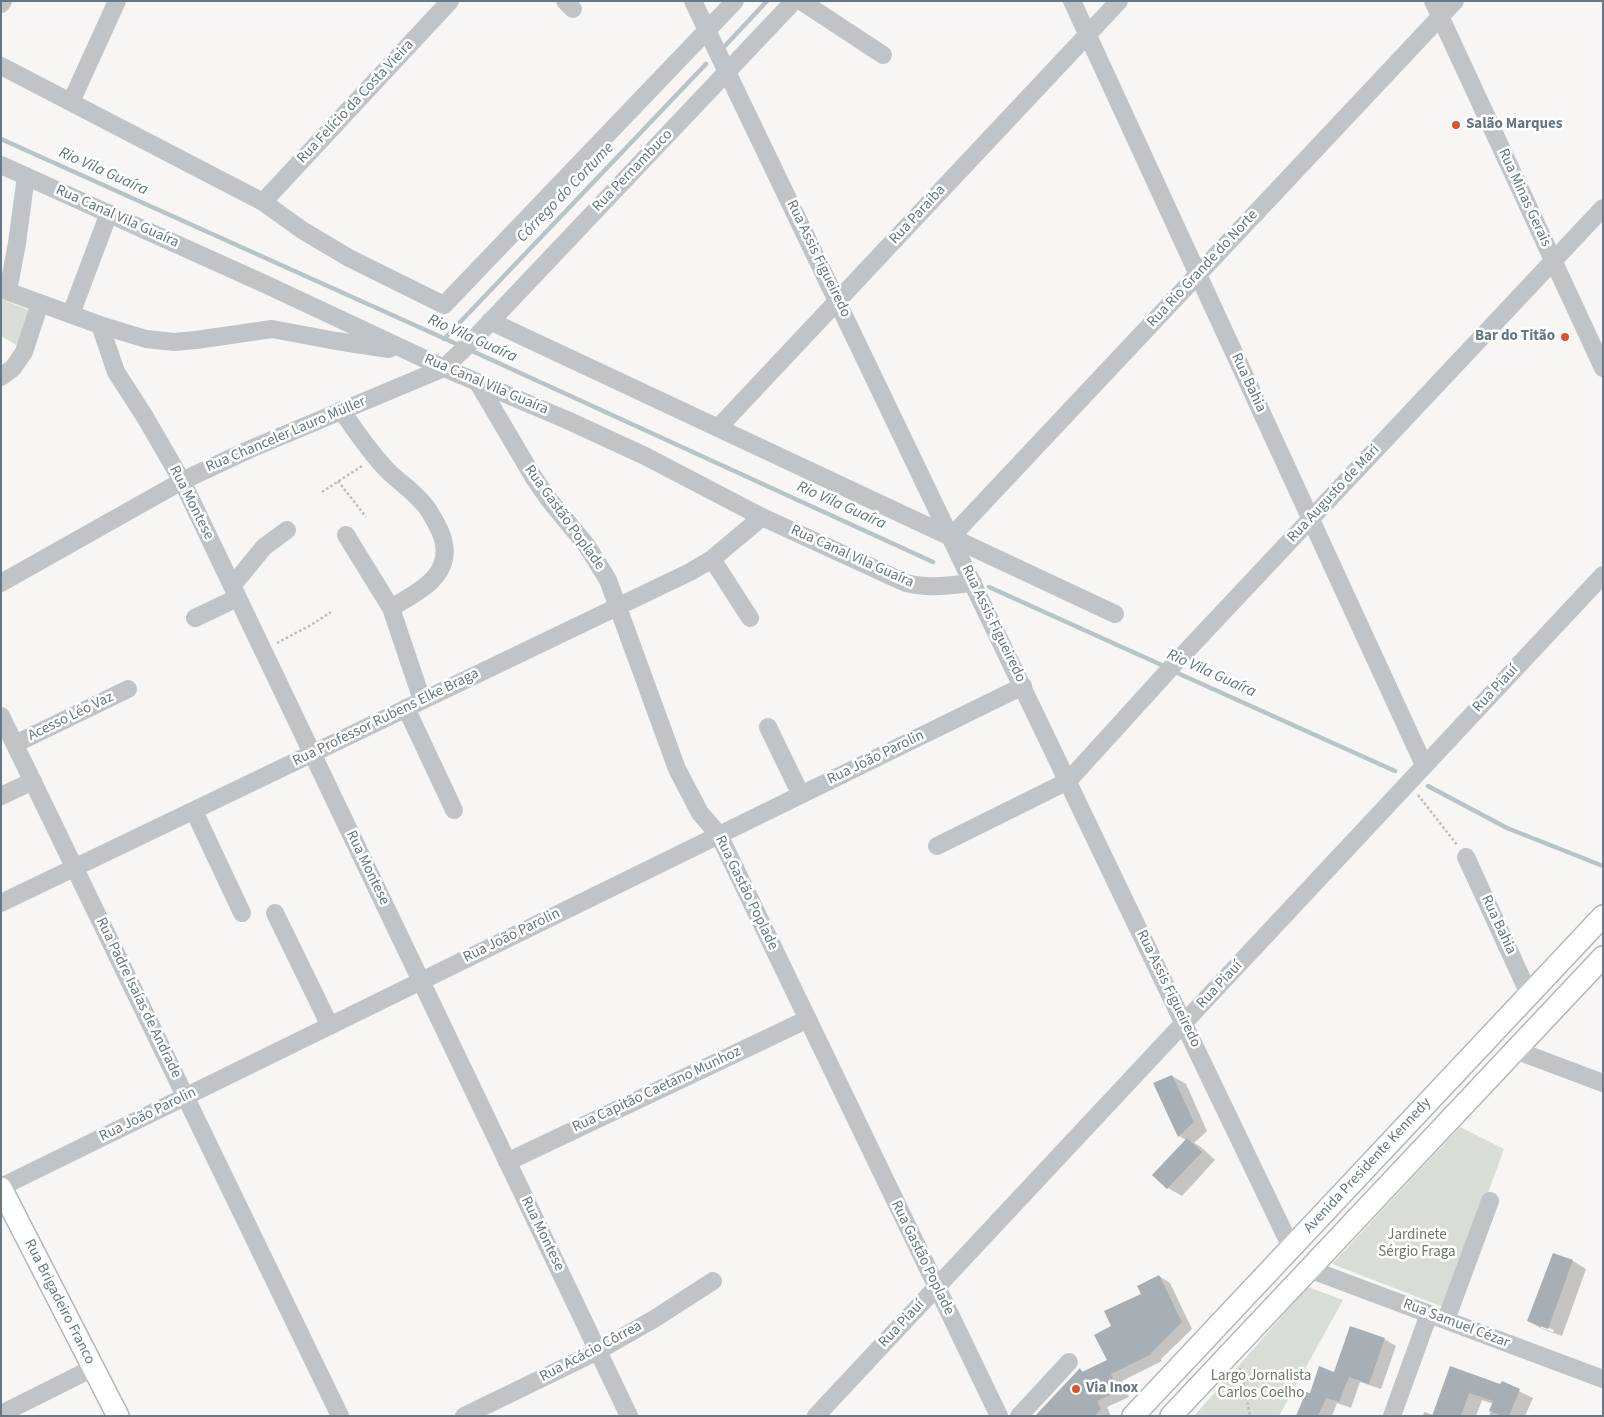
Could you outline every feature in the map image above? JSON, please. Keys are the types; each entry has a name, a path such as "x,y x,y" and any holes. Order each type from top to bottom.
{"main road":[{"name":"Avenida Presidente Kennedy","path":"1134,1416 1603,916"},
{"name":"Avenida Presidente Kennedy","path":"1172,1416 1603,957"},
{"name":"Rua Brigadeiro Franco","path":"1,1187 118,1416"}],"street":[{"path":"71,102 117,1"},
{"name":"Rua Felício da Costa Vieira","path":"263,202 450,1"},
{"name":"Rua Assis Figueiredo","path":"694,1 1291,1247"},
{"path":"1,66 263,202 302,230 349,258 444,305 735,1"},
{"name":"Rua Pernambuco","path":"444,368 472,341 794,1"},
{"path":"802,1 883,55"},
{"name":"Rua Bahia","path":"1072,1 1424,765"},
{"name":"Rua Paraíba","path":"718,428 1119,1"},
{"name":"Rua Rio Grande do Norte","path":"951,537 1198,274 1437,9 1455,1"},
{"name":"Rua Minas Gerais","path":"1437,9 1603,368"},
{"name":"Rua Canal Vila Guaíra","path":"1,165 267,285 408,352 551,413 645,456 762,517 906,584 934,587 973,583"},
{"path":"26,176 17,243 4,290 146,340 168,342 218,338 272,328 336,341 408,352"},
{"name":"Rua Augusto de Mari","path":"1068,781 1178,660 1603,208"},
{"path":"71,314 109,213"},
{"path":"1,377 13,368 24,352 40,303"},
{"path":"490,322 1115,614"},
{"name":"Rua Montese","path":"100,325 116,372 182,481 629,1416"},
{"name":"Rua Chanceler Lauro Müller","path":"1,583 182,481 248,450 444,368"},
{"name":"Rua Gastão Poplade","path":"478,383 534,478 600,565 619,606 677,769 700,813 719,835 999,1416"},
{"path":"341,410 387,470 424,504 435,519 442,536 445,550 439,572 431,582 391,608"},
{"name":"Rua Professor Rubens Elke Braga","path":"1,903 690,572 712,559 762,517"},
{"path":"195,618 235,592 264,547 287,530"},
{"path":"346,535 391,608 422,700"},
{"path":"712,559 750,618"},
{"name":"Rua Piauí","path":"816,1416 1603,575"},
{"name":"Rua João Parolin","path":"1,1187 1023,686"},
{"name":"Acesso Léo Vaz","path":"15,744 128,690"},
{"path":"406,708 454,810"},
{"name":"Rua Padre Isaías de Andrade","path":"1,716 340,1416"},
{"path":"768,727 802,795"},
{"path":"1,796 32,781"},
{"path":"937,846 1068,781"},
{"path":"194,811 242,914"},
{"name":"Rua Bahia","path":"1466,857 1529,994"},
{"path":"275,913 330,1026"},
{"name":"Rua Capitão Caetano Munhoz","path":"507,1162 808,1019"},
{"path":"1515,1050 1603,1083"},
{"path":"1446,1320 1490,1201"},
{"name":"Rua Samuel Cézar","path":"1310,1269 1603,1379"},
{"name":"Rua Acácio Côrrea","path":"464,1416 598,1351 713,1282"},
{"path":"1392,1416 1429,1314"},
{"path":"1019,1416 1069,1362"},
{"path":"1,1414 93,1368"}],"path":[{"path":"322,492 376,456"},
{"path":"338,481 366,517"},
{"path":"263,650 311,625 331,612"},
{"path":"1409,783 1466,857"},
{"path":"1234,1349 1243,1378 1250,1416"}],"green space":[{"path":"1,299 31,311 18,346 1,336"},
{"name":"Jardinete Sérgio Fraga","path":"1460,1127 1504,1149 1446,1308 1332,1264"},
{"name":"Largo Jornalista Carlos Coelho","path":"1308,1287 1343,1300 1279,1416 1194,1416"}],"building":[{"path":"1172,1075 1194,1122 1178,1137 1153,1083"},
{"path":"1187,1138 1202,1152 1167,1189 1152,1175"},
{"path":"1553,1253 1573,1260 1548,1329 1527,1321"},
{"path":"1159,1275 1182,1322 1152,1354 1111,1374 1119,1391 1097,1401 1101,1409 1094,1416 1035,1416 1080,1368 1082,1372 1107,1360 1094,1335 1111,1326 1104,1311 1141,1294 1137,1286"},
{"path":"1350,1326 1385,1338 1369,1384 1349,1377 1339,1402 1326,1398 1318,1416 1296,1416 1306,1392 1310,1393 1319,1366 1334,1372"},
{"path":"1450,1366 1500,1384 1502,1381 1520,1389 1509,1416 1502,1416 1489,1411 1493,1401 1469,1393 1461,1416 1432,1416"}],"waterway":[{"name":"Córrego do Cortume","path":"724,47 767,1"},
{"name":"Córrego do Cortume","path":"444,339 706,64"},
{"name":"Rio Vila Guaíra","path":"1,139 461,346"},
{"name":"Rio Vila Guaíra","path":"470,350 933,562"},
{"name":"Rio Vila Guaíra","path":"989,587 1166,667"},
{"name":"Rio Vila Guaíra","path":"1173,671 1395,771"},
{"name":"Rio Vila Guaíra","path":"1428,786 1507,828 1603,866"}],"place":[{"name":"Salão Marques","path":"1456,125"},
{"name":"Bar do Titão","path":"1565,337"},
{"name":"Via Inox","path":"1076,1389"}]}
